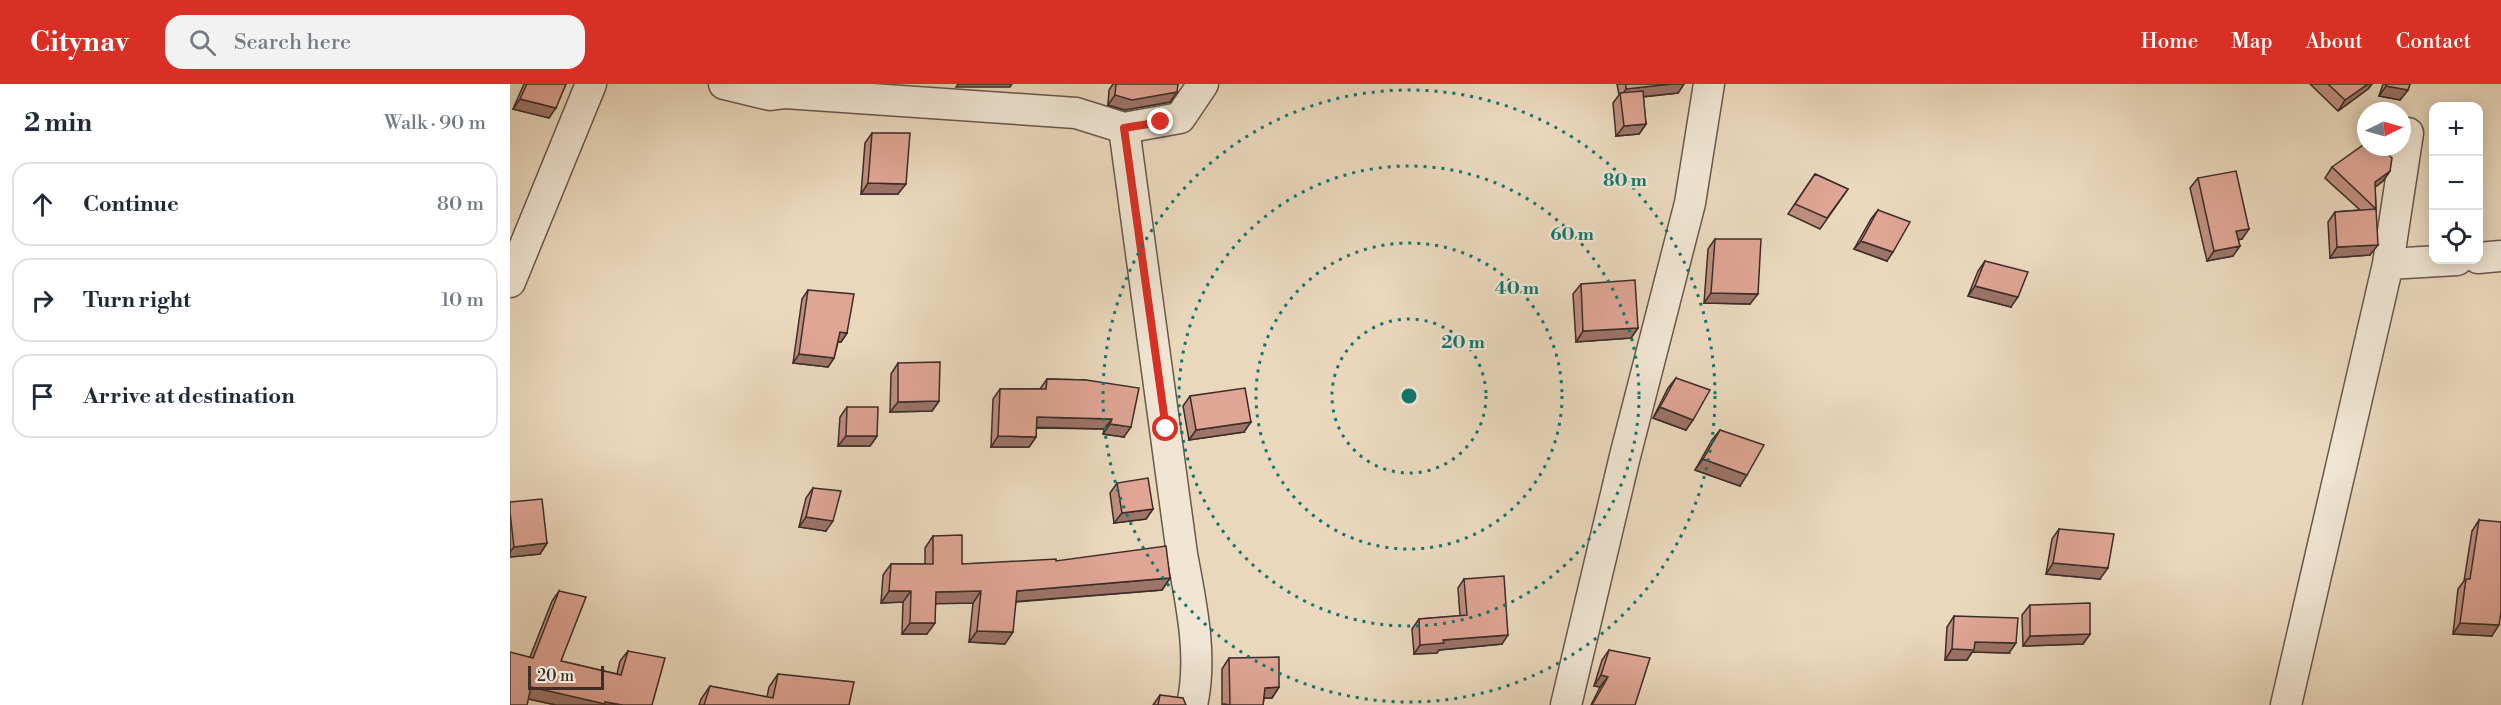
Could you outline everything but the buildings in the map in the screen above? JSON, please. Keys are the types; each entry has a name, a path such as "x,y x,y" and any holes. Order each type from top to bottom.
{"street":[{"path":"510,282 591,84"},
{"path":"724,84 770,95 785,93 1076,113 1124,128 1180,118 1203,84"},
{"path":"1566,705 1622,467 1690,202 1709,84"},
{"path":"1124,128 1182,554 1194,621 1196,686 1192,705"},
{"path":"2286,705 2388,264 2404,156"},
{"path":"2483,258 2501,256"},
{"path":"2388,264 2429,262"}],"route":[{"path":"1161,122 1124,128 1166,429"}]}
